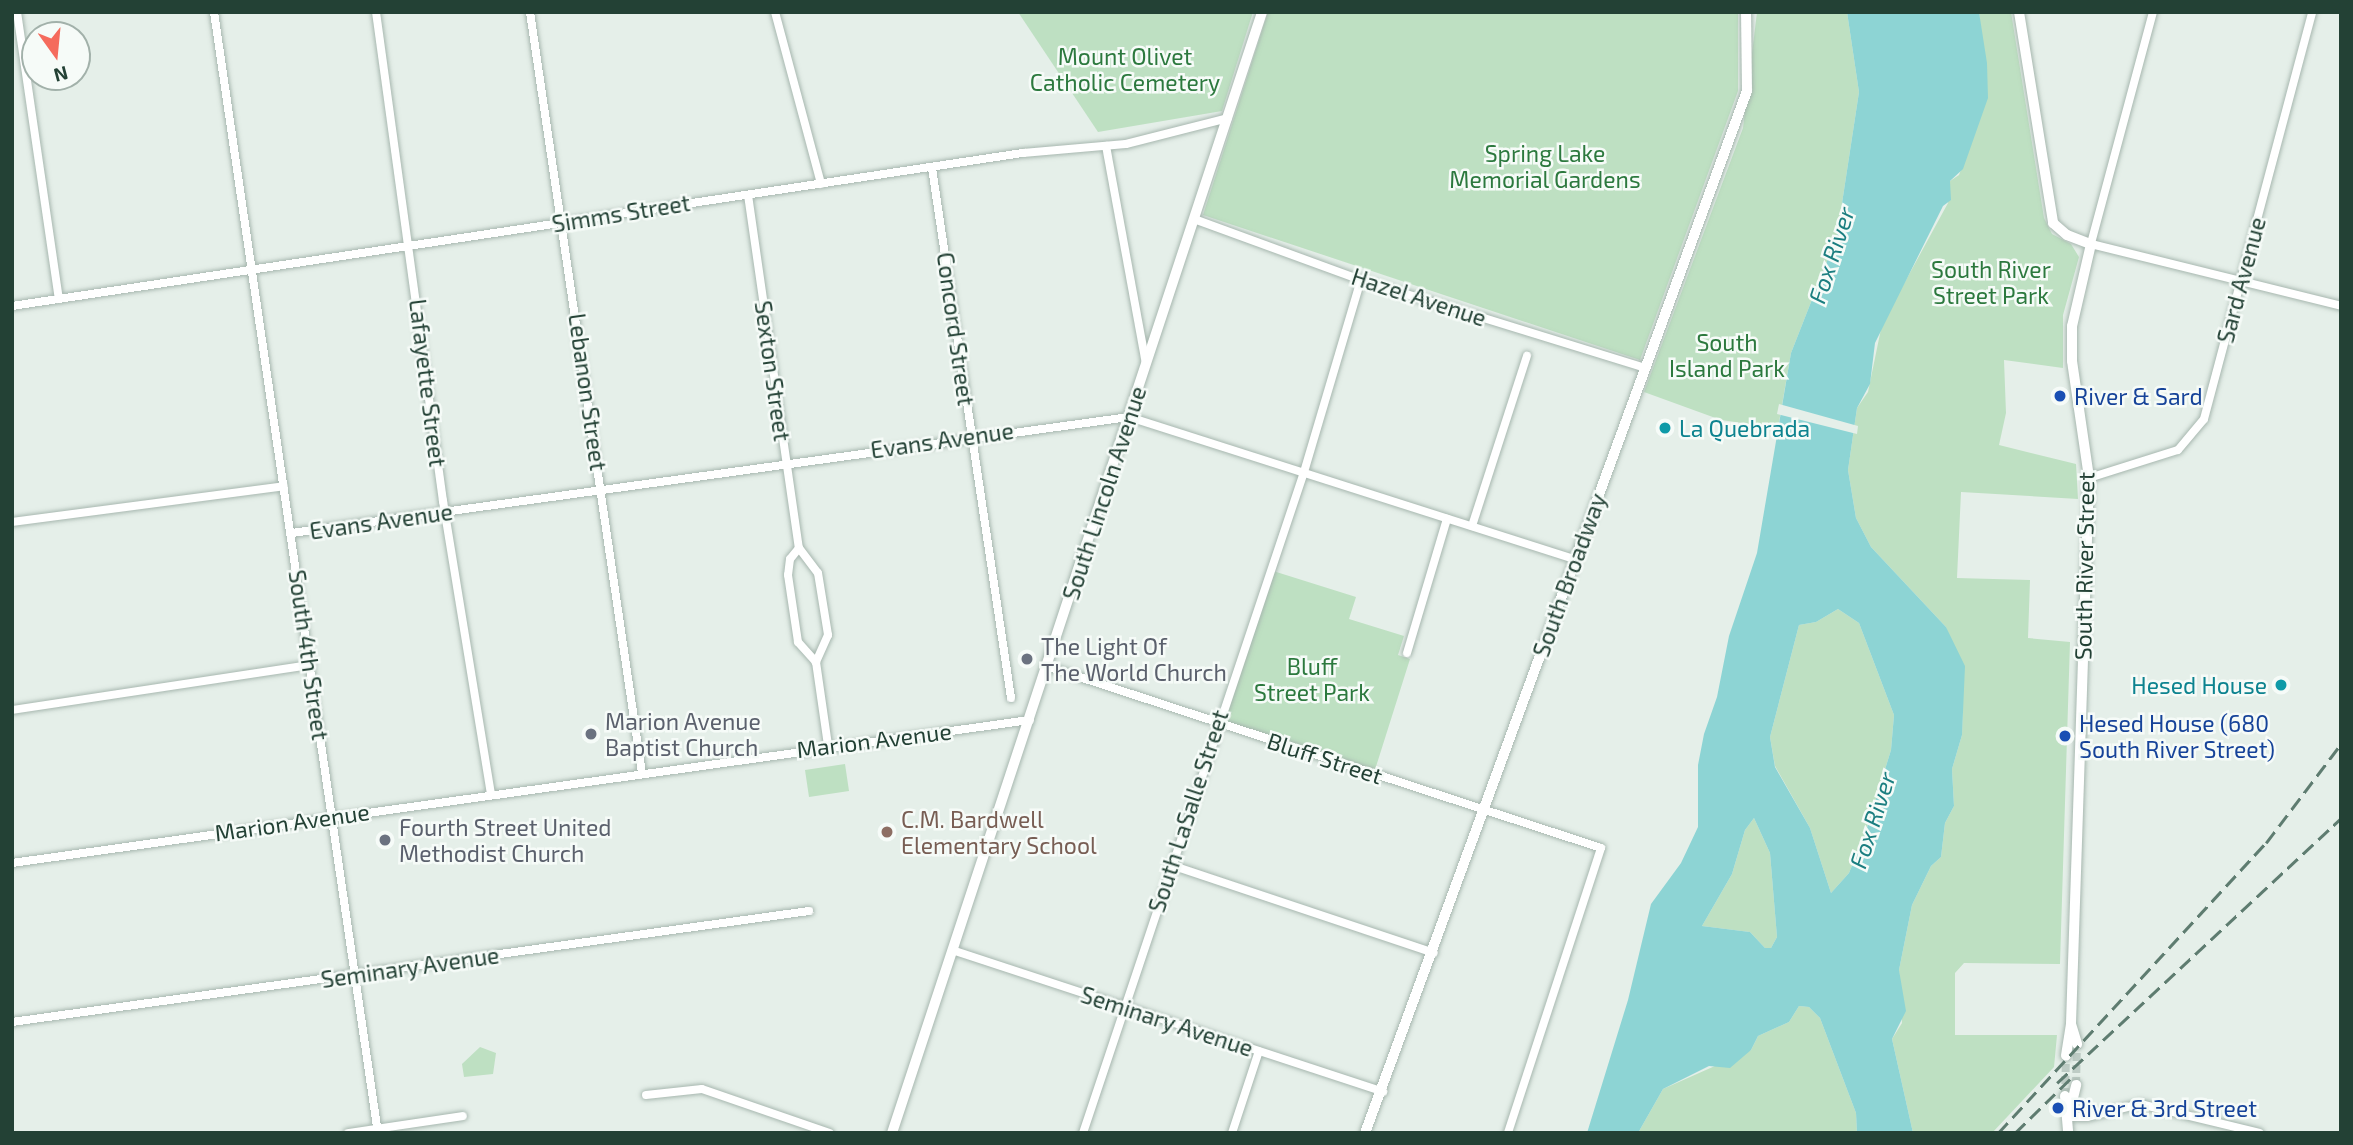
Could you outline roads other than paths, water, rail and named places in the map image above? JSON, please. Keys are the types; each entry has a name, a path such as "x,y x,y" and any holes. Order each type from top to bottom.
{"street":[{"path":"17,12 59,299"},
{"name":"Lafayette Street","path":"376,12 410,246 444,513 491,794"},
{"name":"Lebanon Street","path":"530,12 564,222 642,773"},
{"path":"775,12 821,184"},
{"name":"South Lincoln Avenue","path":"892,1133 1049,667 1262,12"},
{"name":"South Broadway","path":"1365,1133 1383,1092 1434,953 1482,809 1747,91 1746,12"},
{"path":"2019,12 2053,223 2067,235 2091,244 2341,306"},
{"path":"2091,244 2153,12"},
{"name":"Sard Avenue","path":"2089,478 2178,450 2204,419 2312,12"},
{"name":"South 4th Street","path":"217,13 378,1131"},
{"name":"Simms Street","path":"12,306 821,184 1106,146 1228,118"},
{"path":"1106,146 1146,363"},
{"name":"Concord Street","path":"932,168 1011,698"},
{"name":"Sexton Street","path":"748,195 799,548 818,573 828,635 816,662 828,745"},
{"name":"Hazel Avenue","path":"1194,219 1361,280 1646,368"},
{"name":"South River Street","path":"2066,1056 2071,1024 2089,478 2072,361 2072,326 2091,244"},
{"name":"South LaSalle Street","path":"1083,1133 1217,723 1304,472 1361,280"},
{"path":"1472,526 1527,356"},
{"name":"Evans Avenue","path":"292,533 603,491 786,461 1129,416 1575,559"},
{"path":"12,522 284,486"},
{"path":"1407,653 1447,519"},
{"name":"Sexton Street","path":"799,548 790,559 788,575 798,642 816,662"},
{"path":"12,710 311,665"},
{"name":"Bluff Street","path":"1049,667 1601,848 1508,1133"},
{"name":"Marion Avenue","path":"12,863 828,745 1030,720"},
{"path":"1171,865 1434,953"},
{"name":"Seminary Avenue","path":"12,1022 808,911"},
{"name":"Seminary Avenue","path":"952,950 1383,1092"},
{"name":"South River Street","path":"2071,1024 2077,1044"},
{"path":"1232,1133 1259,1051"},
{"path":"2068,1117 2076,1085"},
{"path":"646,1094 702,1089 830,1133"},
{"path":"2065,1096 2068,1133"},
{"path":"2068,1117 2087,1117 2140,1104 2260,1133"},
{"path":"348,1133 378,1131 463,1116"},
{"path":"2211,1133 2214,1121"}],"water":[{"name":"Fox River","path":"1847,12 1979,12 1987,63 1988,98 1963,169 1950,181 1951,200 1943,206 1875,343 1870,384 1857,408 1848,470 1856,518 1871,547 1946,627 1965,666 1962,735 1952,769 1954,806 1945,823 1941,857 1931,866 1912,905 1899,970 1906,1011 1892,1039 1913,1133 1857,1133 1856,1113 1820,1018 1809,1007 1799,1006 1789,1022 1758,1036 1751,1050 1730,1068 1709,1066 1663,1089 1638,1133 1587,1133 1628,1000 1651,904 1681,863 1698,827 1698,765 1704,734 1717,697 1729,636 1757,553 1791,353 1837,236 1859,92","holes":["1838,609 1859,623 1894,715 1891,750 1866,831 1849,873 1831,893 1810,828 1775,767 1770,737 1799,625 1816,622","1754,818 1770,853 1777,937 1771,948 1765,948 1750,932 1702,926 1732,874 1745,830"]}],"tunnel":[{"path":"2076,1085 2077,1044"},
{"path":"2065,1096 2066,1056"}],"railway":[{"path":"1998,1133 2266,843 2341,744"},
{"path":"2057,1083 2341,818"},
{"path":"2015,1133 2070,1079"}],"place":[{"name":"River & Sard","path":"2060,396"},
{"name":"La Quebrada","path":"1665,428"},
{"name":"The Light Of The World Church","path":"1027,659"},
{"name":"Hesed House","path":"2281,685"},
{"name":"Marion Avenue Baptist Church","path":"591,734"},
{"name":"Hesed House (680 South River Street)","path":"2065,736"},
{"name":"C.M. Bardwell Elementary School","path":"887,832"},
{"name":"Fourth Street United Methodist Church","path":"385,840"},
{"name":"River & 3rd Street","path":"2058,1108"}],"park label":[{"name":"Mount Olivet Catholic Cemetery","path":"1125,69"},
{"name":"Spring Lake Memorial Gardens","path":"1545,166"},
{"name":"South River Street Park","path":"1991,282"},
{"name":"South Island Park","path":"1727,355"},
{"name":"Bluff Street Park","path":"1312,679"}]}
